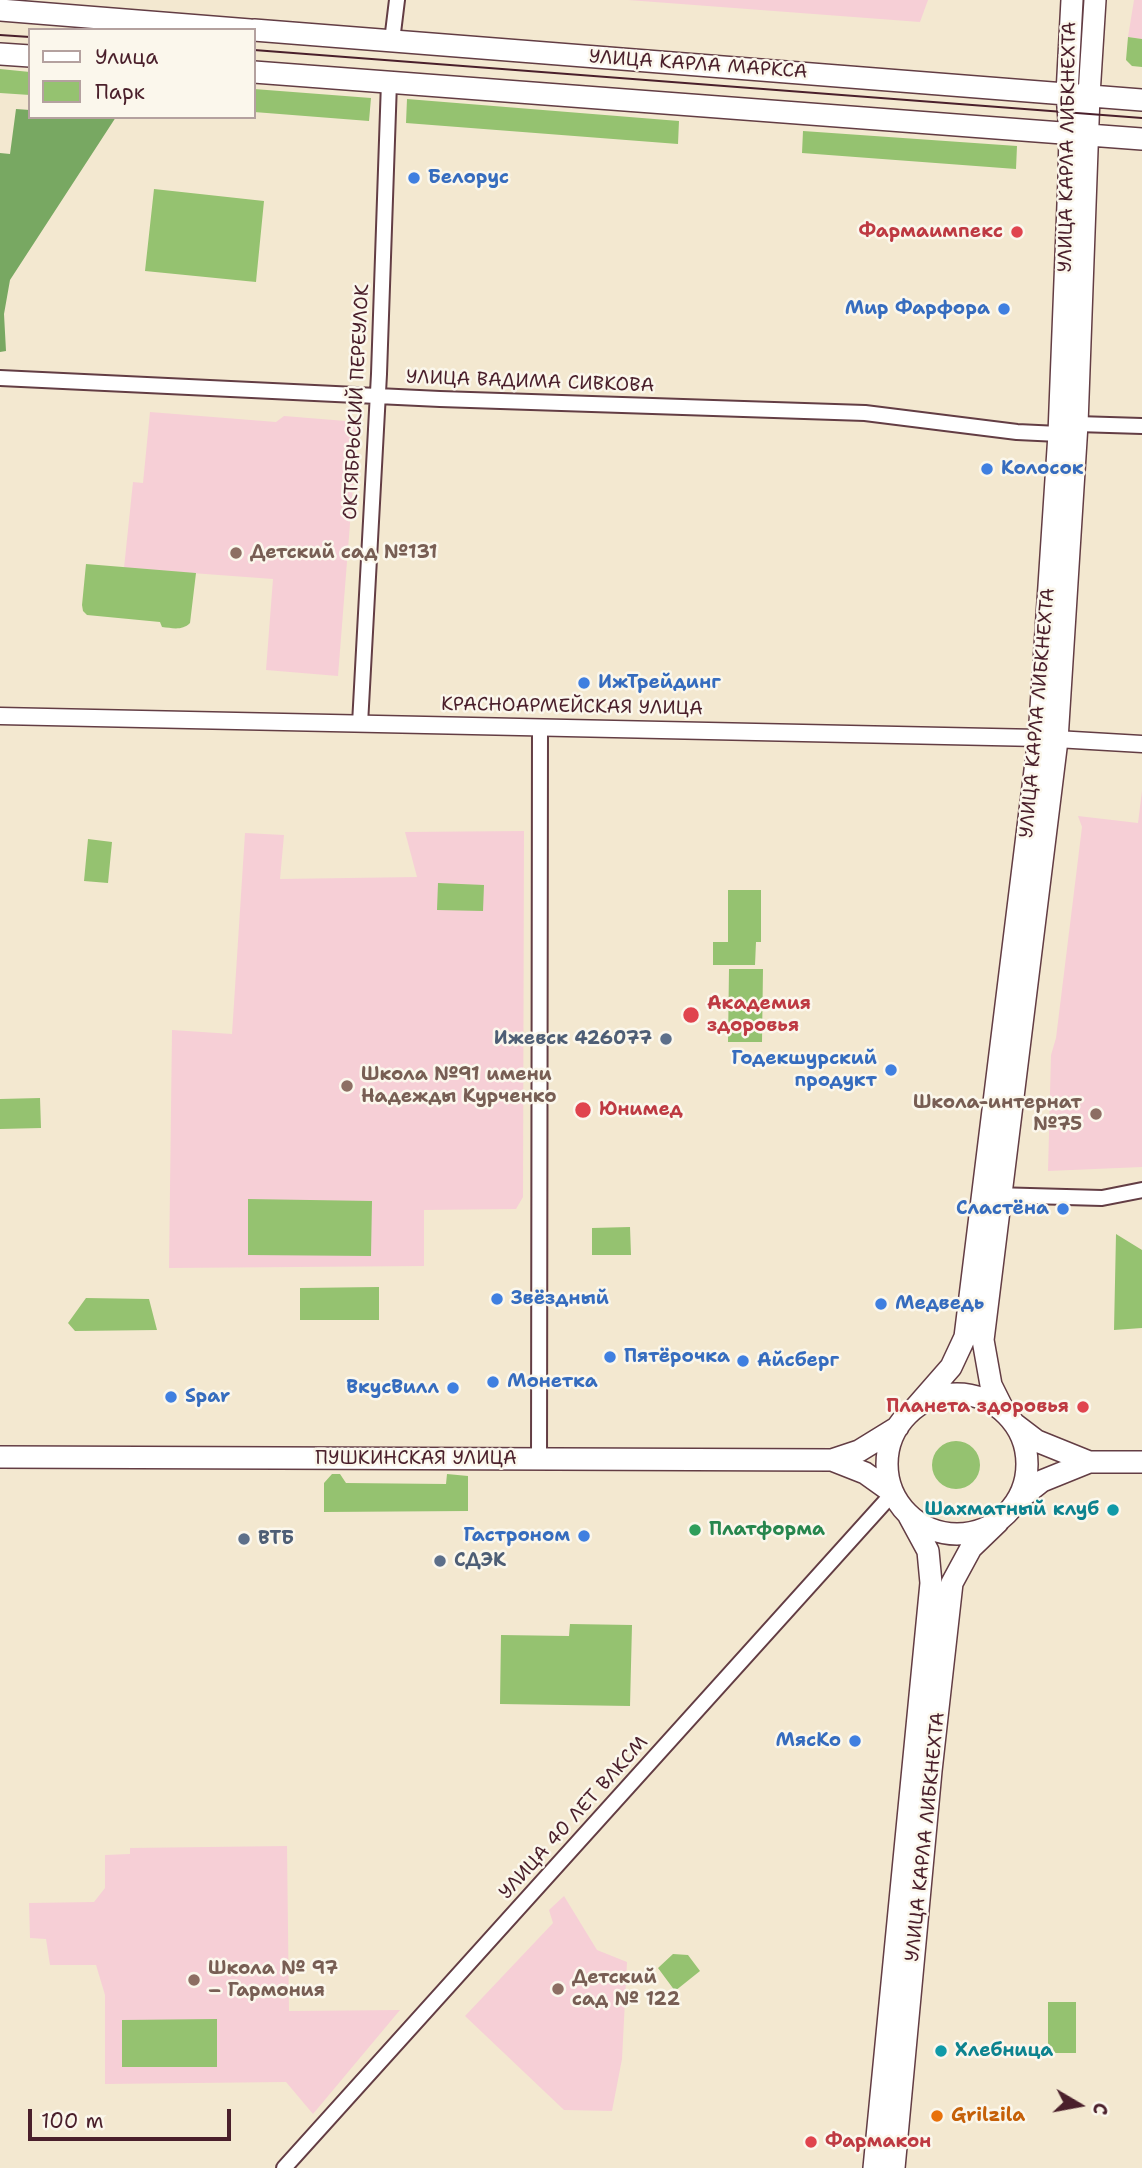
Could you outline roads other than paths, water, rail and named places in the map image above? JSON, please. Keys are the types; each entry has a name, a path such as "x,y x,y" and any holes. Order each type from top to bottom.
{"main road":[{"name":"УЛИЦА КАРЛА ЛИБКНЕХТА","path":"1072,0 1067,94 1079,133"},
{"name":"УЛИЦА КАРЛА ЛИБКНЕХТА","path":"916,1407 951,1367 965,1337 993,1195 1048,739 1068,429 1079,133 1089,95 1095,0"},
{"name":"УЛИЦА КАРЛА МАРКСА","path":"0,10 227,28"},
{"name":"УЛИЦА КАРЛА МАРКСА","path":"256,30 1142,100"},
{"path":"0,54 28,56"},
{"name":"УЛИЦА КАРЛА МАРКСА","path":"256,72 1142,139"},
{"name":"УЛИЦА КАРЛА ЛИБКНЕХТА","path":"989,1219 983,1340 991,1385 1010,1418"},
{"path":"1089,1462 1042,1481 998,1522 973,1533 959,1535 932,1530 909,1516 893,1493 887,1460 898,1427 916,1407 942,1396 969,1395 982,1399 1037,1441 1089,1462 1142,1462"},
{"path":"1010,1418 1026,1449 1026,1476 1017,1502"},
{"name":"ПУШКИНСКАЯ УЛИЦА","path":"0,1457 832,1460 859,1451 898,1427"},
{"name":"ПУШКИНСКАЯ УЛИЦА","path":"832,1460 865,1473 893,1493"},
{"name":"УЛИЦА КАРЛА ЛИБКНЕХТА","path":"874,2168 931,1583 928,1551 909,1516"},
{"name":"УЛИЦА КАРЛА ЛИБКНЕХТА","path":"894,2168 931,1771 952,1583 971,1548 998,1522"}],"street":[{"path":"392,41 397,0"},
{"name":"ОКТЯБРЬСКИЙ ПЕРЕУЛОК","path":"360,724 377,396 389,82"},
{"name":"УЛИЦА ВАДИМА СИВКОВА","path":"0,378 377,396 865,413 1017,432 1142,426"},
{"name":"КРАСНОАРМЕЙСКАЯ УЛИЦА","path":"0,716 1048,739 1142,744"},
{"path":"539,1459 540,728"},
{"path":"993,1195 1102,1198 1142,1190"},
{"name":"УЛИЦА 40 ЛЕТ ВЛКСМ","path":"284,2168 893,1493"}],"tram line":[{"path":"0,35 28,37"},
{"path":"256,50 1142,118"}],"place":[{"name":"Белорус","path":"414,178"},
{"name":"Фармаимпекс","path":"1017,232"},
{"name":"Мир Фарфора","path":"1004,309"},
{"name":"Колосок","path":"987,469"},
{"name":"Детский сад №131","path":"236,553"},
{"name":"ИжТрейдинг","path":"584,683"},
{"name":"Академия здоровья","path":"691,1015"},
{"name":"Ижевск 426077","path":"666,1039"},
{"name":"Годекшурский продукт","path":"891,1070"},
{"name":"Школа №91 имени Надежды Курченко","path":"347,1086"},
{"name":"Юнимед","path":"583,1110"},
{"name":"Школа-интернат №75","path":"1096,1114"},
{"name":"Сластёна","path":"1063,1209"},
{"name":"Звёздный","path":"497,1299"},
{"name":"Медведь","path":"881,1304"},
{"name":"Пятёрочка","path":"610,1357"},
{"name":"Айсберг","path":"743,1361"},
{"name":"Монетка","path":"493,1382"},
{"name":"ВкусВилл","path":"453,1388"},
{"name":"Spar","path":"171,1397"},
{"name":"Планета здоровья","path":"1083,1407"},
{"name":"Шахматный клуб","path":"1113,1510"},
{"name":"Платформа","path":"695,1530"},
{"name":"Гастроном","path":"584,1536"},
{"name":"ВТБ","path":"244,1539"},
{"name":"СДЭК","path":"440,1561"},
{"name":"МясКо","path":"855,1741"},
{"name":"Школа № 97 – Гармония","path":"194,1980"},
{"name":"Детский сад № 122","path":"558,1989"},
{"name":"Хлебница","path":"941,2051"},
{"name":"Grilzila","path":"937,2116"},
{"name":"Фармакон","path":"811,2142"}]}
